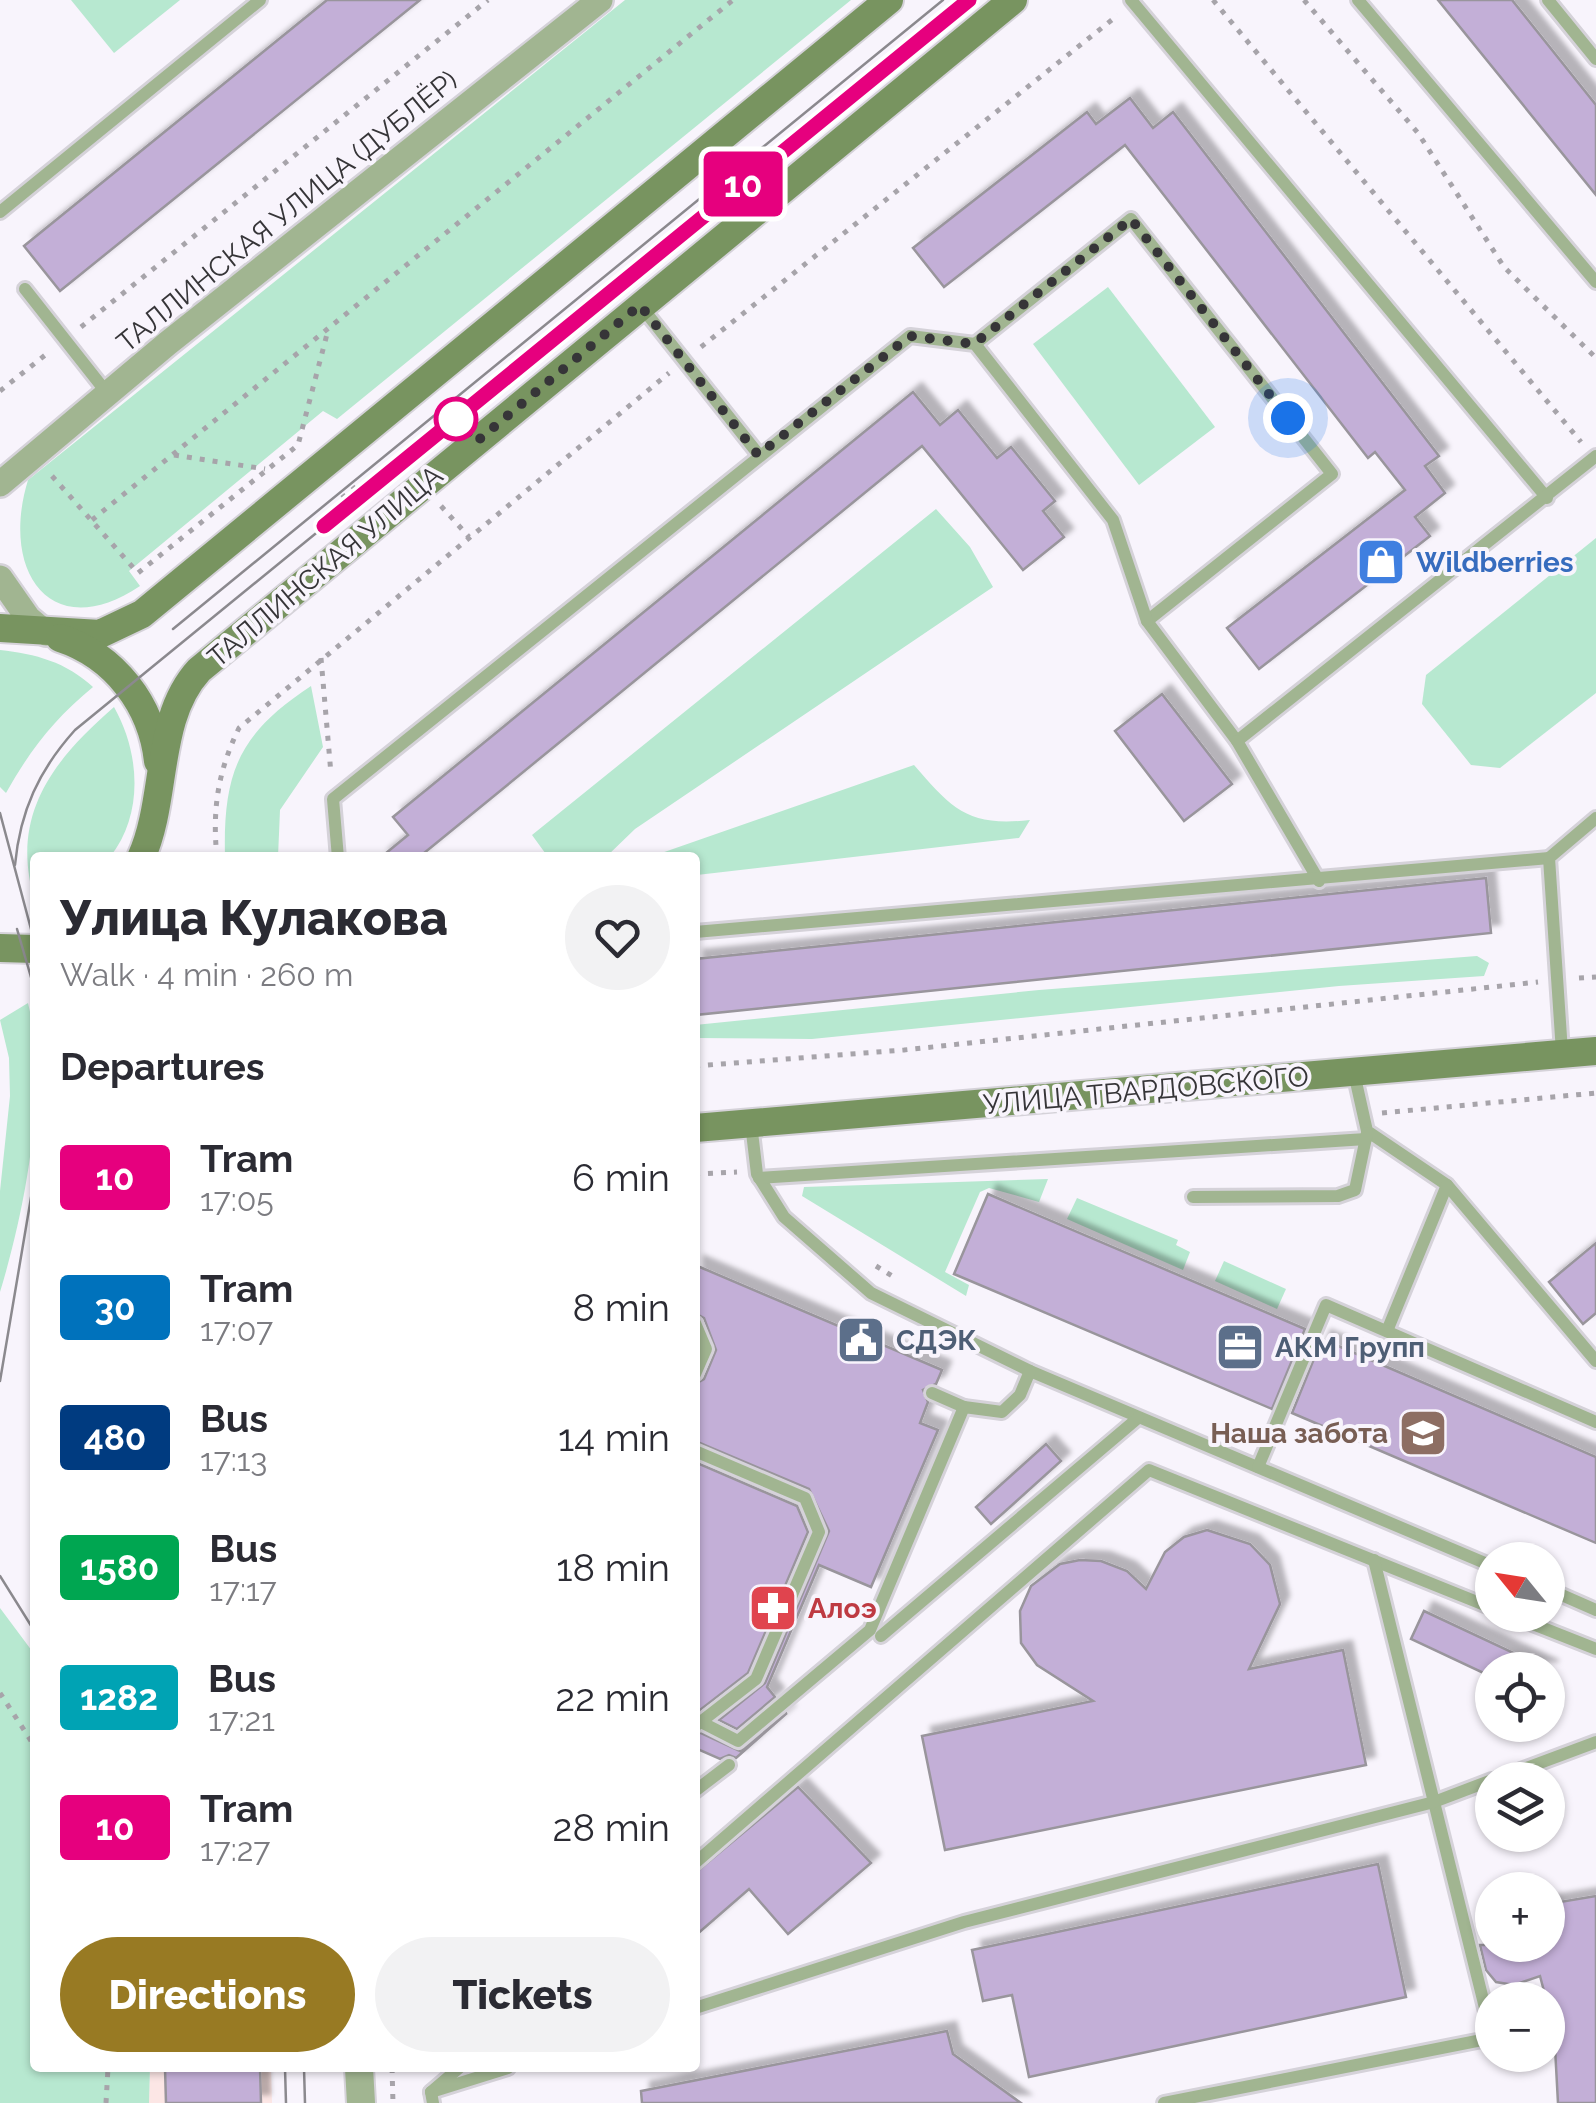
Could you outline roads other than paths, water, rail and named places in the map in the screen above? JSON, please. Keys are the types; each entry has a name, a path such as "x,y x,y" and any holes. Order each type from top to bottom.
{"main road":[{"name":"ТАЛЛИНСКАЯ УЛИЦА","path":"0,628 100,634 142,614 889,0"},
{"name":"ТАЛЛИНСКАЯ УЛИЦА","path":"144,852 153,831 174,710 199,670 1013,0"},
{"path":"0,610 46,633"},
{"name":"ТАЛЛИНСКАЯ УЛИЦА","path":"46,633 93,654 138,698 154,732 160,790"},
{"path":"160,790 165,852"},
{"path":"0,948 30,948"},
{"name":"УЛИЦА ТВАРДОВСКОГО","path":"700,1128 1596,1051"}],"street":[{"name":"ТАЛЛИНСКАЯ УЛИЦА (ДУБЛЁР)","path":"0,499 6,478 107,393 600,0"},
{"path":"0,578 28,618 46,633"},
{"path":"360,2072 361,2103"}],"lane":[{"path":"0,212 260,0"},
{"path":"1358,0 1596,282"},
{"path":"1548,0 1596,59"},
{"path":"1132,1 1547,498"},
{"path":"974,344 1131,219 1332,474 1147,621"},
{"path":"25,289 107,393"},
{"path":"640,305 758,455"},
{"path":"337,852 333,799 910,336 974,344 1113,520 1147,621 1236,741 1320,881"},
{"path":"1236,741 1595,457"},
{"path":"700,932 1320,881 1549,858 1596,818"},
{"path":"1549,858 1562,1052"},
{"path":"1192,1197 1338,1196 1355,1190 1366,1135 1354,1072"},
{"path":"751,1124 759,1178 784,1217 871,1293 1030,1371 1475,1559"},
{"path":"759,1178 1366,1135 1448,1184 1596,1361"},
{"path":"1388,1331 1448,1184"},
{"path":"1258,1467 1326,1306 1596,1422"},
{"path":"700,1335 706,1350 700,1363"},
{"path":"932,1394 979,1413 1002,1412 1020,1396 1030,1371"},
{"path":"700,1723 738,1741 870,1630 964,1407"},
{"path":"882,1636 1138,1418"},
{"path":"700,1454 805,1498 818,1532 756,1679 700,1720"},
{"path":"700,1859 1150,1470 1475,1601"},
{"path":"1374,1560 1478,1982"},
{"path":"1565,1597 1596,1610"},
{"path":"1552,1632 1596,1650"},
{"path":"1542,1762 1596,1742"},
{"path":"700,1787 729,1765"},
{"path":"700,2006 964,1922 1434,1802 1475,1787"},
{"path":"1164,2103 1475,2040"},
{"path":"432,2098 456,2072"},
{"path":"432,2098 498,2072"}],"tram line":[{"path":"173,629 943,0"},
{"path":"15,865 21,827 33,792 51,760 75,730 969,0"},
{"name":"10","path":"324,526 969,0"},
{"path":"0,813 30,925"},
{"path":"17,929 30,974"},
{"path":"0,1381 30,1204"},
{"path":"0,1576 30,1624"},
{"path":"285,2072 286,2103"},
{"path":"304,2072 305,2103"}],"place":[{"name":"Wildberries","path":"1381,562"},
{"name":"СДЭК","path":"861,1340"},
{"name":"АКМ Групп","path":"1240,1347"},
{"name":"Наша забота","path":"1423,1433"},
{"name":"Алоэ","path":"773,1608"}]}
